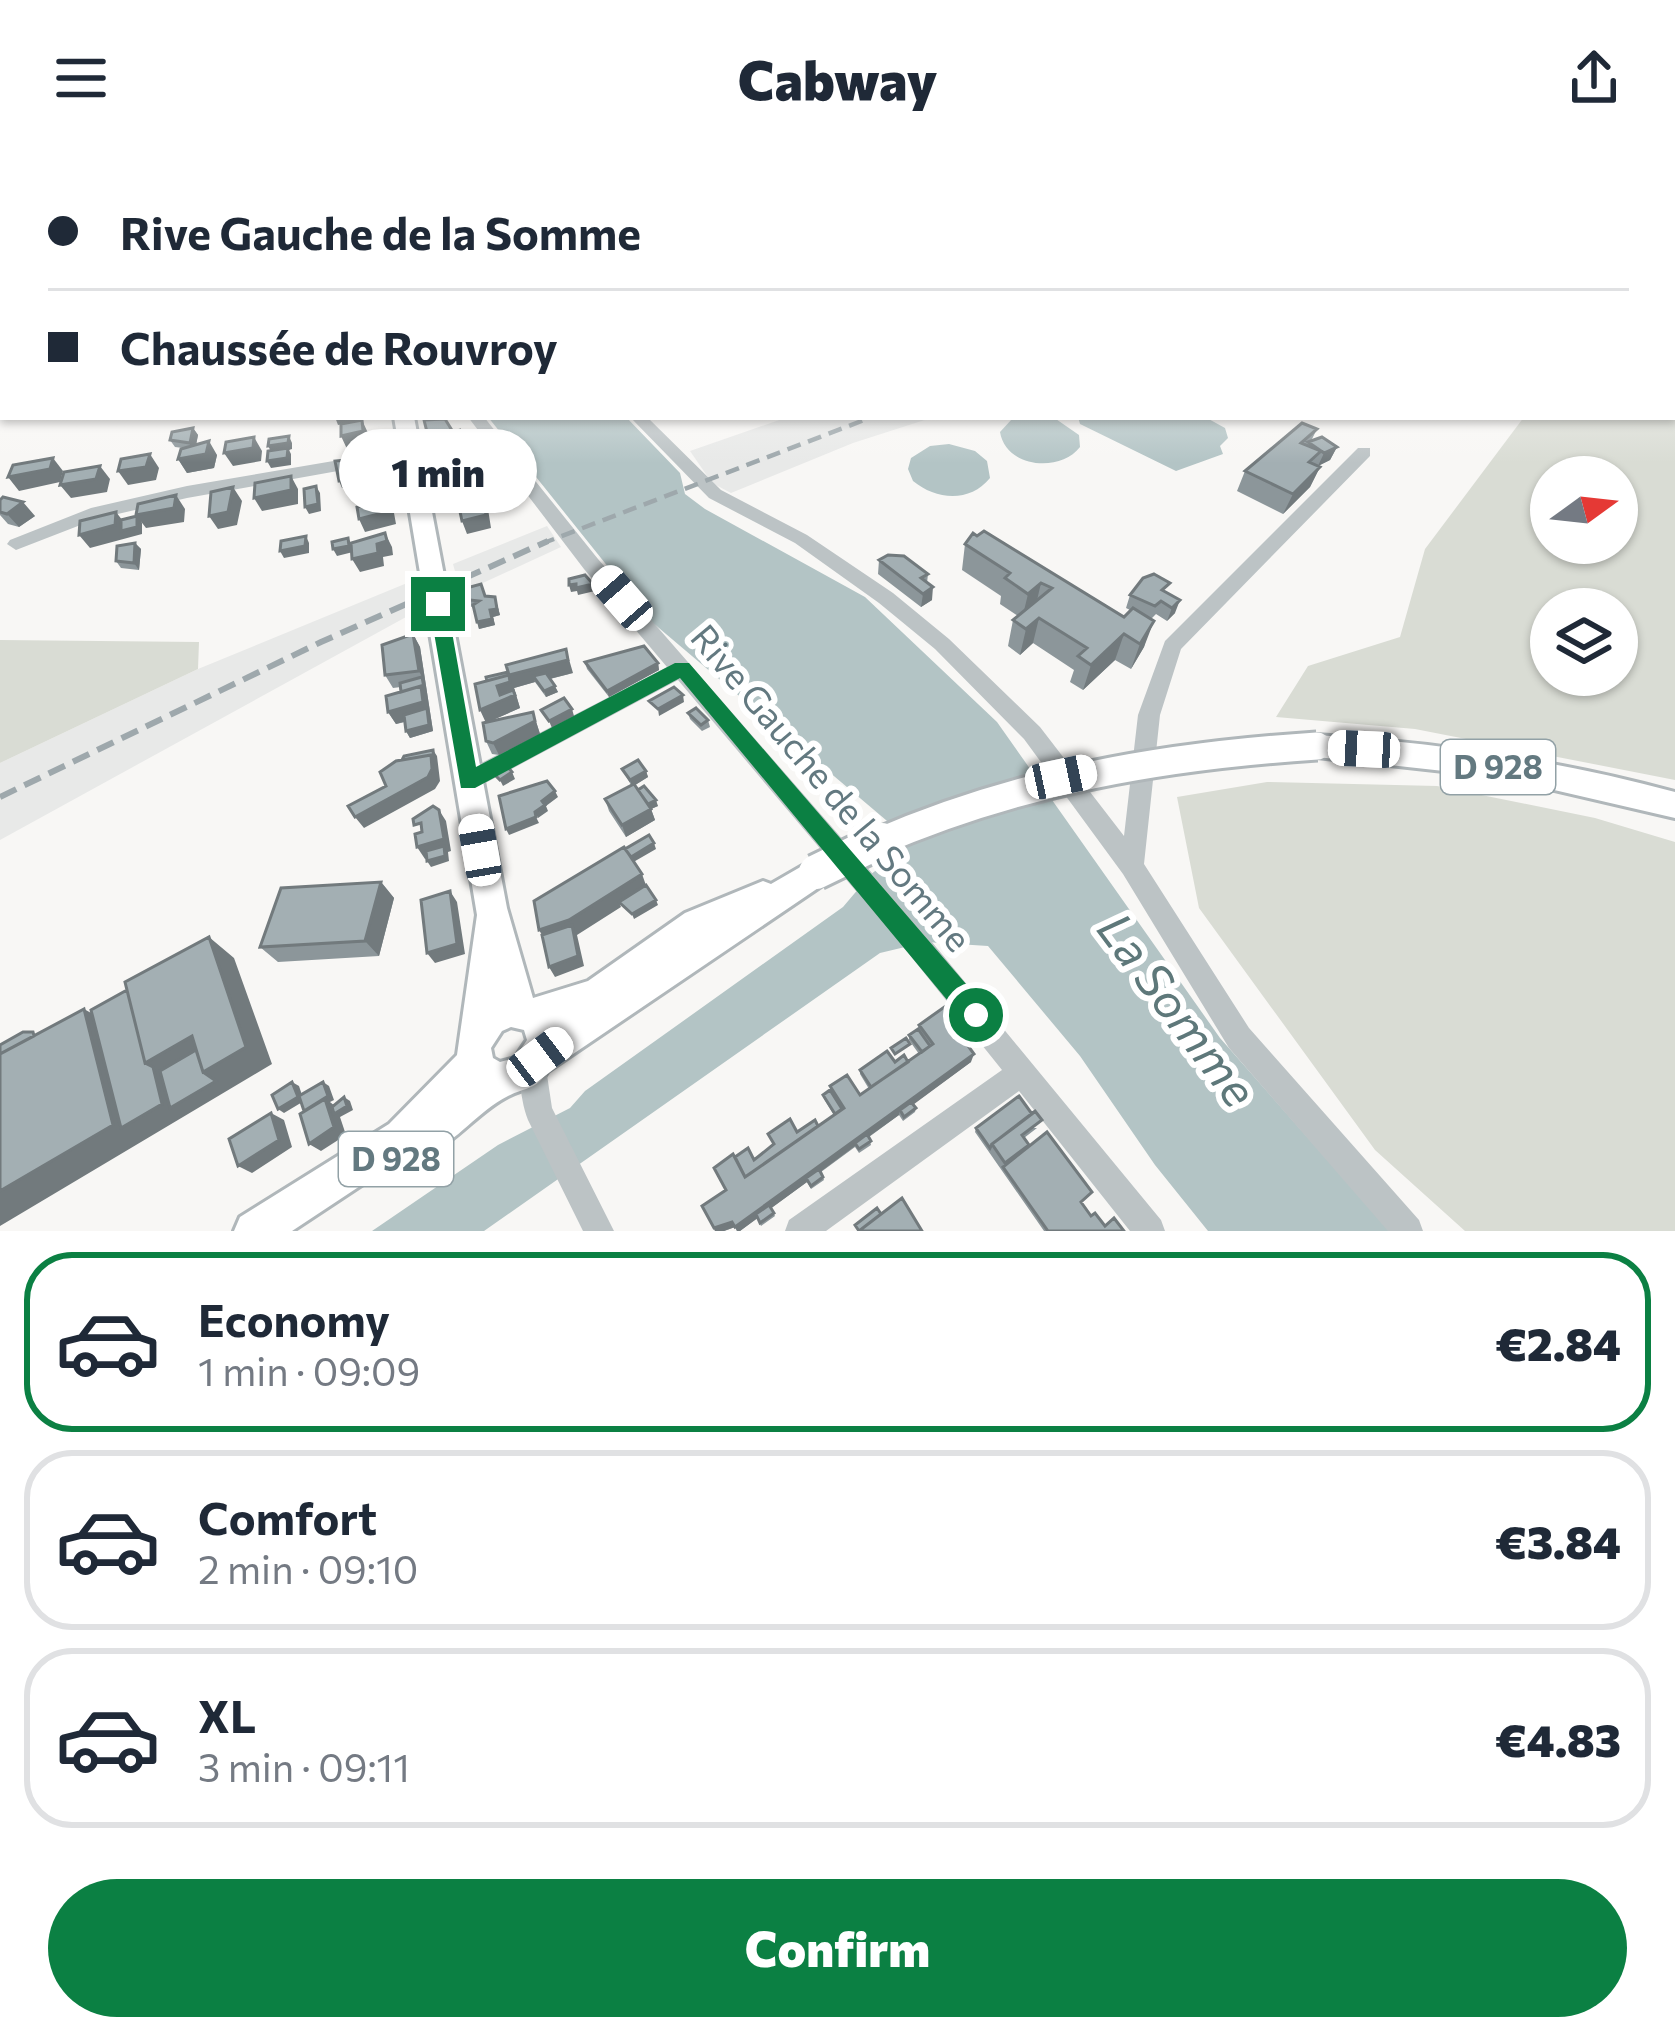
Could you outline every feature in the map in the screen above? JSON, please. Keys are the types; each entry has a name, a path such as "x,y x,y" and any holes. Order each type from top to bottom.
{"main road":[{"path":"404,420 491,908 504,1064"},
{"name":"D 928","path":"528,1012 577,1005 696,924 938,815 1061,777 1172,757 1317,746 1481,764 1607,785 1675,805"},
{"name":"D 928","path":"254,1231 504,1064 816,872"},
{"path":"491,908 528,1012 545,1034 504,1064"},
{"path":"504,1064 499,1013 528,1012"},
{"name":"D 928","path":"292,1231 357,1189 504,1064"}],"street":[{"name":"Rive Gauche de la Somme","path":"478,420 592,564 918,945 1150,1231"},
{"path":"647,421 715,494 801,539 942,644 1031,733 1132,866 1239,1038 1408,1231"},
{"path":"1132,866 1149,715 1172,646 1364,452"},
{"path":"16,544 91,514 129,505 410,453"},
{"path":"468,782 682,668"},
{"path":"504,1064 538,1110 598,1231"},
{"path":"800,1231 1022,1072"}],"shaded area":[{"path":"779,420 925,420 853,443 731,493 712,483 690,451"},
{"path":"1522,420 1675,420 1675,780 1415,729 1276,717 1308,666 1400,637 1425,549"},
{"path":"547,526 561,547 461,593 453,564"},
{"path":"412,581 417,611 0,840 0,763 198,669"},
{"path":"0,640 199,642 198,669 0,763"},
{"path":"1267,782 1437,786 1595,818 1675,842 1675,1231 1465,1231 1375,1150 1199,908 1177,797"}],"water":[{"name":"La Somme","path":"490,420 629,420 680,473 685,494 705,509 865,597 997,722 1220,1038 1390,1231 1208,1231 1155,1165 1080,1056 988,946 926,942 880,953 484,1231 372,1231 498,1145 570,1108 585,1091 843,907 889,861 893,826 653,623"},
{"path":"1011,420 1057,420 1079,435 1080,447 1060,461 1035,463 1012,453 1000,432"},
{"path":"1079,420 1210,420 1225,428 1228,438 1220,446 1223,454 1176,471"},
{"path":"949,444 975,451 987,461 990,478 973,492 942,495 913,481 908,469 911,458 930,446"}],"building":[{"path":"362,420 363,431 341,436 341,424"},
{"path":"424,420 446,420 453,432 429,440"},
{"path":"1302,423 1317,429 1301,443 1321,451 1309,462 1320,467 1293,494 1245,471"},
{"path":"193,428 190,443 170,440 172,432"},
{"path":"460,430 462,435 437,443 441,449 430,452 428,440"},
{"path":"289,436 288,443 268,446 269,439"},
{"path":"254,437 253,448 224,453 226,442"},
{"path":"1322,437 1337,447 1324,453 1308,442"},
{"path":"209,441 206,454 178,459 181,449"},
{"path":"288,448 287,458 267,461 268,451"},
{"path":"387,449 390,462 366,467 364,451"},
{"path":"150,454 146,467 118,471 121,459"},
{"path":"449,455 452,467 437,472 433,458"},
{"path":"53,458 50,469 8,477 13,465"},
{"path":"356,459 348,467 350,478 339,481 335,461"},
{"path":"469,462 471,475 451,481 445,469"},
{"path":"100,466 96,479 60,485 64,472"},
{"path":"291,476 291,490 254,498 255,483"},
{"path":"510,479 515,485 490,495 485,487"},
{"path":"316,486 318,504 305,507 304,489"},
{"path":"233,487 228,512 209,516 211,492"},
{"path":"176,495 174,508 136,515 138,504"},
{"path":"483,496 486,515 462,521 459,507"},
{"path":"3,497 23,502 7,514 0,512"},
{"path":"388,499 390,511 359,519 357,507"},
{"path":"116,512 115,525 79,535 80,521"},
{"path":"137,516 137,527 121,531 121,520"},
{"path":"984,531 1124,617 1133,608 1154,621 1140,644 1124,634 1091,665 1078,656 1087,648 1039,618 1026,629 1013,620 1052,588 1041,583 1028,594 1005,578 1010,573 965,544 973,533 977,536"},
{"path":"385,533 387,541 377,544 378,553 352,559 351,543"},
{"path":"306,536 305,546 280,551 281,541"},
{"path":"348,538 349,546 333,549 332,542"},
{"path":"135,543 134,563 116,561 117,546"},
{"path":"904,556 928,574 921,578 933,587 923,594 879,560"},
{"path":"1154,574 1170,583 1162,590 1180,600 1172,608 1130,595 1143,578"},
{"path":"585,575 593,584 569,585 569,579"},
{"path":"481,584 485,596 495,597 497,609 490,610 492,619 477,622 473,605 479,601 461,599 459,590"},
{"path":"413,634 419,671 385,675 382,645"},
{"path":"644,646 658,663 607,691 585,662"},
{"path":"566,649 568,660 509,675 506,665"},
{"path":"546,673 555,686 544,691 533,676"},
{"path":"509,675 510,682 497,686 500,695 513,690 515,695 480,710 475,684"},
{"path":"422,677 425,693 421,686 401,692 400,683"},
{"path":"421,686 423,702 388,712 386,696"},
{"path":"674,687 683,695 658,709 649,701"},
{"path":"564,698 572,709 549,721 541,710"},
{"path":"427,708 429,725 406,731 404,715"},
{"path":"696,708 708,720 701,725 688,713"},
{"path":"533,712 535,721 493,743 486,741 483,723"},
{"path":"433,750 434,761 431,755 402,760 404,756"},
{"path":"431,755 428,777 355,817 348,806 386,786 380,772 396,761"},
{"path":"638,760 646,771 630,780 622,769"},
{"path":"507,766 512,772 500,780 494,774"},
{"path":"547,781 555,791 542,801 545,805 535,812 536,817 506,829 499,796"},
{"path":"634,784 651,809 622,825 605,799"},
{"path":"644,786 656,800 648,804 638,790"},
{"path":"433,806 439,810 444,839 417,847 415,834 422,832 421,823 414,825 413,819"},
{"path":"649,835 654,843 631,857 625,849"},
{"path":"444,846 445,856 427,861 426,851"},
{"path":"624,847 642,874 569,920 539,930 534,901"},
{"path":"381,882 365,941 260,947 281,888"},
{"path":"646,885 656,900 632,914 619,902"},
{"path":"450,891 457,944 427,953 421,900"},
{"path":"572,925 578,956 549,967 542,935"},
{"path":"209,937 246,1047 203,1072 192,1036 145,1063 125,982"},
{"path":"127,990 145,1063 153,1067 162,1104 121,1128 91,1010"},
{"path":"950,1003 964,1022 955,1028 974,1054 735,1227 732,1222 714,1228 702,1206 726,1190 714,1168 733,1154 745,1177 844,1108 830,1086 847,1075 860,1095 933,1044 919,1025"},
{"path":"84,1009 113,1125 0,1191 0,1054"},
{"path":"918,1029 930,1046 922,1052 909,1035"},
{"path":"23,1032 34,1036 0,1054 0,1045"},
{"path":"906,1038 910,1044 895,1054 891,1048"},
{"path":"196,1050 203,1072 216,1081 170,1108 160,1071"},
{"path":"887,1051 895,1062 904,1055 908,1062 871,1087 860,1070"},
{"path":"292,1082 298,1097 278,1109 272,1095"},
{"path":"323,1082 328,1096 304,1111 299,1096"},
{"path":"830,1090 842,1109 835,1114 823,1095"},
{"path":"1019,1096 1032,1114 990,1148 976,1128"},
{"path":"344,1097 347,1106 334,1114 332,1107"},
{"path":"325,1099 334,1127 309,1144 300,1114"},
{"path":"911,1102 916,1108 904,1117 900,1110"},
{"path":"1035,1111 1042,1120 1022,1135 1029,1145 1005,1163 992,1144"},
{"path":"271,1113 279,1140 238,1166 229,1139"},
{"path":"790,1119 797,1132 815,1120 818,1126 745,1177 735,1157 748,1148 754,1160 774,1144 768,1134"},
{"path":"1047,1132 1092,1192 1081,1202 1091,1216 1095,1213 1105,1226 1114,1218 1124,1231 1048,1231 1003,1167"},
{"path":"867,1134 871,1141 859,1149 855,1143"},
{"path":"819,1169 823,1177 811,1186 806,1178"},
{"path":"902,1198 922,1231 859,1231"},
{"path":"769,1205 774,1213 760,1223 756,1214"},
{"path":"877,1208 881,1214 859,1231 855,1225"}],"railway":[{"path":"543,543 864,420"},
{"path":"543,543 548,541"},
{"path":"0,797 321,642 543,543"}],"route":[{"path":"438,604 468,782 682,668 976,1015"}]}
